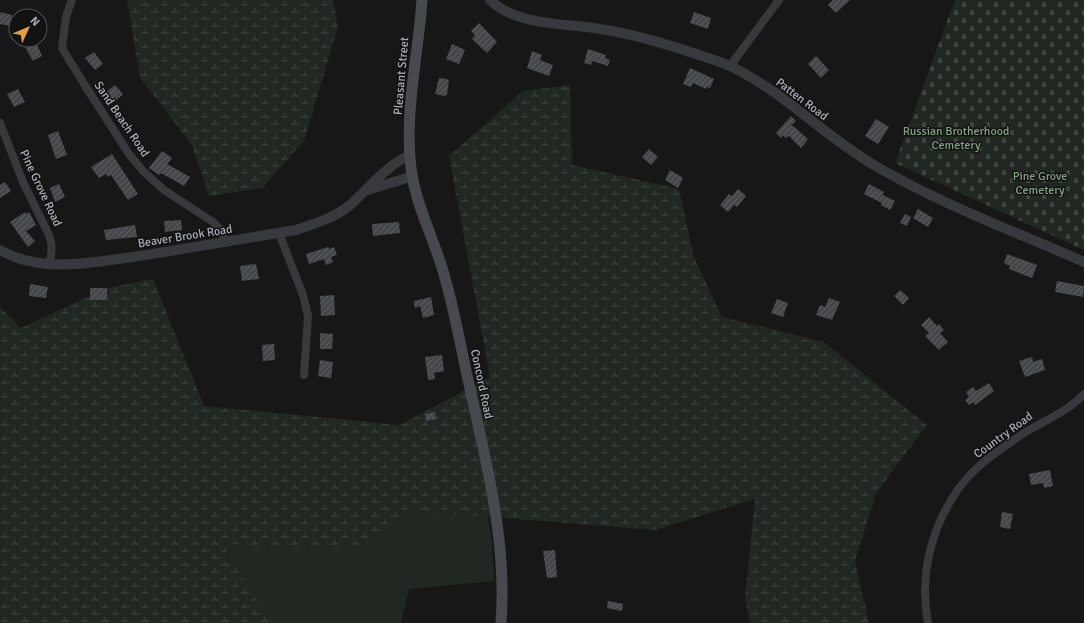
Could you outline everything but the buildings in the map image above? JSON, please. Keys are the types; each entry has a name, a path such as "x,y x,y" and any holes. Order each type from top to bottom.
{"main road":[{"name":"Pleasant Street","path":"410,155 410,103 422,0"},
{"name":"Concord Road","path":"410,155 413,176 426,224 448,290 496,513 503,561 501,623"}],"street":[{"name":"Sand Beach Road","path":"72,0 66,17 62,48 84,84 129,154 143,171 164,190 213,222 221,230 226,243"},
{"name":"Patten Road","path":"490,0 515,16 553,24 601,29 670,46 730,66 769,90 835,140 887,172 960,208 1084,262"},
{"path":"730,66 779,0"},
{"name":"Pine Grove Road","path":"0,123 20,176 52,243 52,254 49,264"},
{"name":"Beaver Brook Road","path":"0,250 17,258 69,266 98,263 226,243 296,230 315,224 347,207 396,162 410,155"},
{"name":"Beaver Brook Road","path":"364,192 413,176"},
{"path":"279,233 303,295 308,316 304,375"},
{"name":"Country Road","path":"928,623 925,588 927,559 934,534 959,488 993,454 1043,421 1064,410 1084,394"}],"green space":[{"path":"127,0 333,0 338,27 304,141 262,188 209,196 192,145 140,78"},
{"path":"955,0 1084,0 1084,250 895,163"},
{"path":"570,85 572,165 679,189 694,258 722,317 824,342 927,425 876,493 855,562 869,623 750,623 745,597 755,499 655,530 416,511 357,548 223,544 270,623 0,623 0,307 21,328 107,288 153,279 204,406 400,425 490,377 449,156 523,91"},
{"path":"0,396 486,506 492,543 494,581 409,589 401,623 0,623"}],"park label":[{"name":"Russian Brotherhood Cemetery","path":"956,138"},
{"name":"Pine Grove Cemetery","path":"1040,183"}]}
